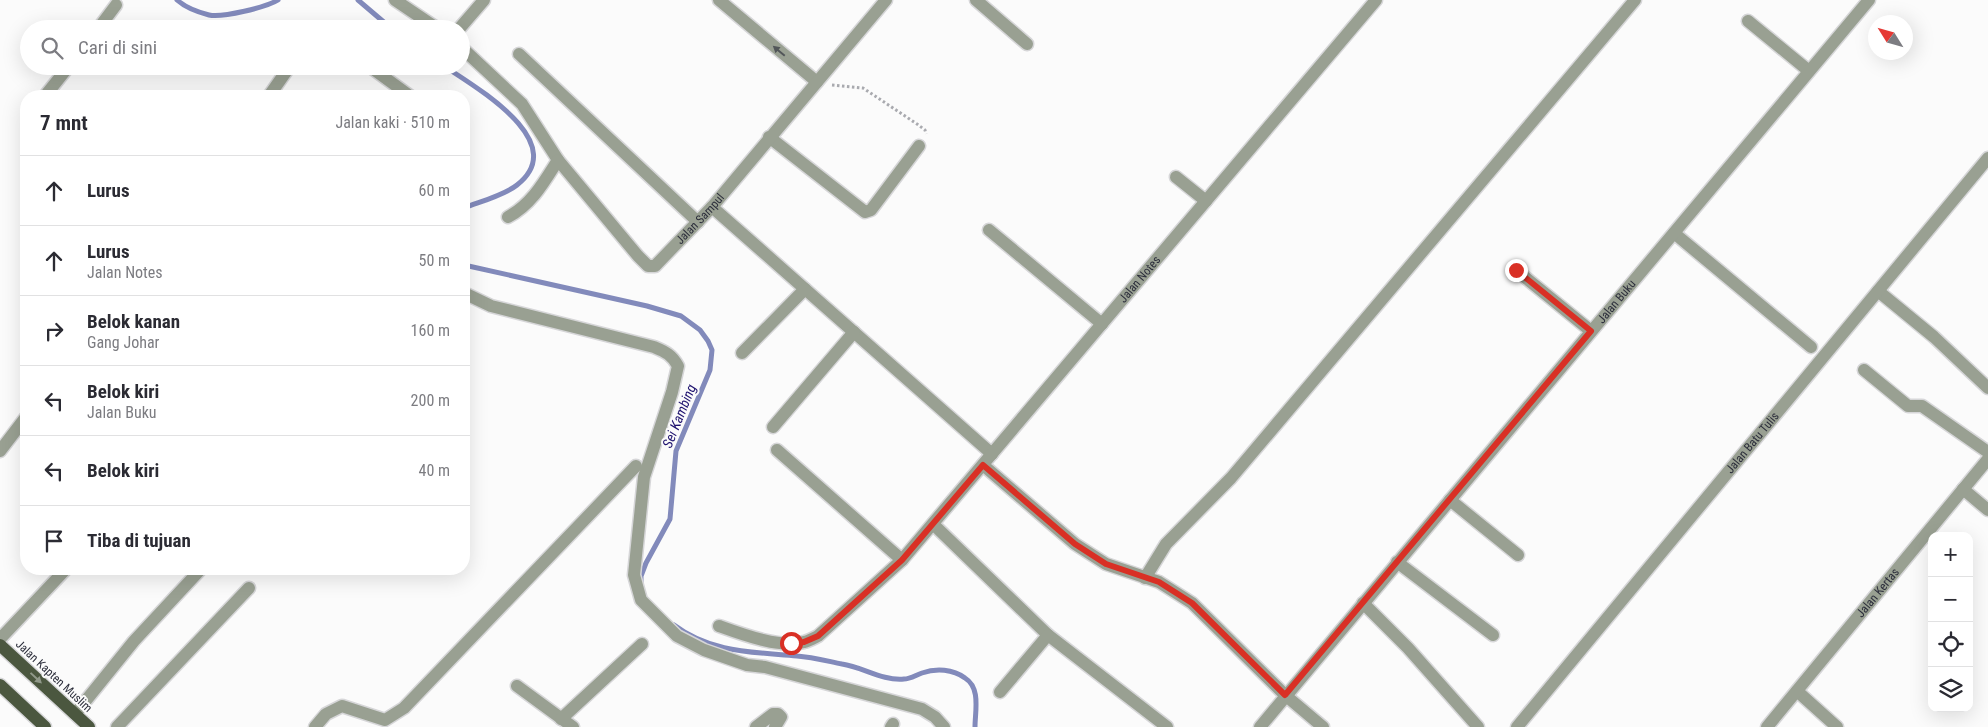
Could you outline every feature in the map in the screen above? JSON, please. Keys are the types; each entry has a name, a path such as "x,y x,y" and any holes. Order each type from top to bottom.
{"main road":[{"name":"Jalan Kapten Muslim","path":"0,645 89,727"},
{"path":"0,684 45,727"}],"street":[{"path":"395,0 425,20"},
{"path":"467,20 484,0"},
{"path":"719,0 817,82"},
{"name":"Jalan Sampul","path":"558,160 648,266 655,266 712,207 768,137 886,0"},
{"path":"976,0 1027,44"},
{"name":"Jalan Notes","path":"719,626 765,640 791,643 804,642 818,636 902,560 1376,0"},
{"path":"1145,578 1166,544 1231,478 1635,0"},
{"name":"Jalan Buku","path":"1260,727 1869,0"},
{"path":"105,20 116,6"},
{"path":"1748,21 1809,71"},
{"path":"519,54 698,222"},
{"path":"470,55 522,104 558,160 536,195 520,211 508,217"},
{"path":"50,90 62,75"},
{"path":"273,90 284,75"},
{"path":"381,75 402,90"},
{"path":"768,137 864,212 871,210 919,146"},
{"name":"Jalan Batu Tulis","path":"1517,727 1988,158"},
{"path":"1176,177 1206,201"},
{"path":"712,207 992,454"},
{"path":"989,230 1102,324"},
{"path":"1674,233 1811,347"},
{"path":"1516,270 1591,331"},
{"path":"742,353 805,289"},
{"path":"1878,291 1934,337 1988,388"},
{"path":"470,297 491,306 654,347 667,352 674,358 678,366 672,392 644,477 634,575 641,600 677,636 704,650 746,665 765,667 922,709 935,717 944,727"},
{"path":"773,427 854,332"},
{"path":"1864,370 1908,406 1922,406 1988,452"},
{"path":"0,451 20,425"},
{"path":"778,450 902,560"},
{"name":"Jalan Kertas","path":"1767,727 1988,459"},
{"path":"983,465 1075,544 1106,564 1159,582 1192,603 1285,695 1323,727"},
{"path":"315,727 326,714 342,706 385,720 404,708 636,466"},
{"path":"1963,490 1988,510"},
{"path":"1450,500 1518,556"},
{"path":"933,524 1048,635 1167,727"},
{"path":"1397,562 1493,635"},
{"path":"0,639 60,575"},
{"path":"75,714 134,642 195,575"},
{"path":"117,727 248,588"},
{"path":"1363,603 1408,648 1478,727"},
{"path":"1000,692 1048,635"},
{"path":"561,719 642,644"},
{"path":"517,686 573,727"},
{"path":"1797,691 1837,727"},
{"path":"756,727 773,714 778,714 781,717 775,727"}],"path":[{"path":"817,82 843,88 863,88 925,130 926,136 919,146"}],"waterway":[{"name":"Sei Kambing","path":"177,0 196,11 215,16 264,6 278,0"},
{"name":"Sei Kambing","path":"358,0 381,20"},
{"name":"Sei Kambing","path":"458,75 476,87 513,117 526,134 533,151 531,168 517,185 499,195 470,206"},
{"name":"Sei Kambing","path":"470,266 647,306 681,316 700,330 708,341 712,350 710,370 676,451 670,519 646,563 641,576 641,582"},
{"name":"Sei Kambing","path":"674,625 703,641 733,650 814,658 850,666 888,678 906,679 933,670 955,673 970,682 973,688 976,700 975,727"}],"route":[{"path":"791,643 804,642 818,636 843,615 902,560 983,465 1075,544 1106,564 1159,582 1192,603 1285,695 1591,331 1516,270"}]}
